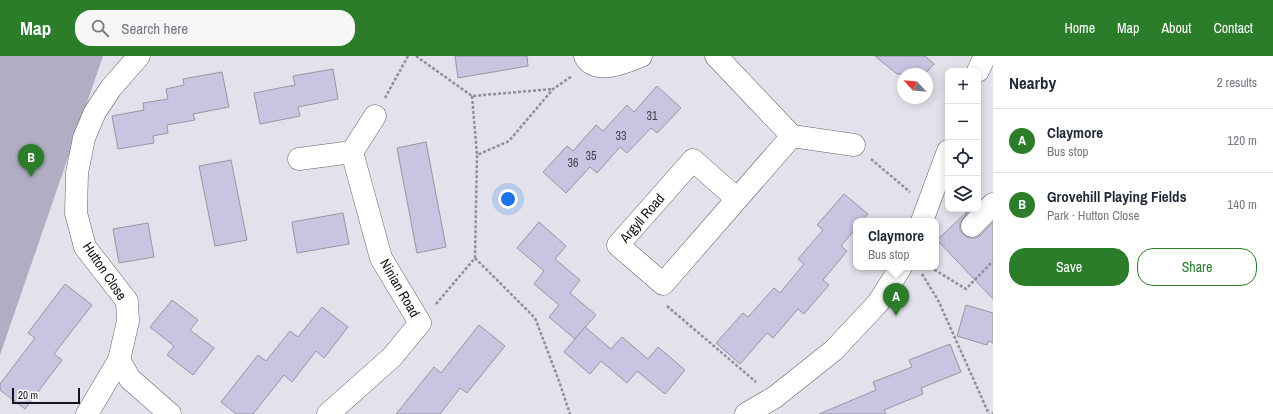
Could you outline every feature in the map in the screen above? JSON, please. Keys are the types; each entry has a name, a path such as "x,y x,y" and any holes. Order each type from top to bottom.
{"street":[{"name":"Hutton Close","path":"119,360 128,321 126,301 85,247 76,213 77,173 84,138 95,112 111,88 139,56"},
{"path":"588,60 604,67 628,62 641,56"},
{"path":"716,56 792,136 854,145"},
{"path":"979,68 985,56"},
{"path":"299,159 352,152 375,116"},
{"path":"663,284 792,136"},
{"name":"Ninian Road","path":"328,414 392,357 420,323 381,258 352,152"},
{"path":"925,213 945,159"},
{"name":"Argyll Road","path":"663,284 618,245 693,160 737,199"},
{"path":"972,226 993,204"},
{"path":"746,414 775,398 834,350 911,270"},
{"path":"86,414 119,360 130,379 170,414"}],"path":[{"path":"375,116 408,56"},
{"path":"416,56 472,96 553,89"},
{"path":"477,155 508,141 553,89 588,60"},
{"path":"420,323 475,258 477,155 472,96"},
{"path":"854,145 925,213"},
{"path":"475,258 535,318 570,414"},
{"path":"935,270 966,289 993,261"},
{"path":"911,270 938,300 991,414"},
{"path":"663,284 666,306 775,398"}],"shaded area":[{"path":"0,56 103,56 0,355"}],"building":[{"path":"455,56 527,56 528,66 458,78"},
{"path":"875,56 925,56 934,64 930,68 897,68 897,74"},
{"path":"333,69 338,99 298,107 300,116 260,124 254,93 295,85 293,76"},
{"path":"222,72 229,107 193,114 195,120 167,125 168,133 153,136 154,143 118,149 112,116 144,110 143,103 168,99 166,89 184,85 183,79"},
{"path":"657,86 681,108 657,133 651,128 627,153 620,147 597,173 590,167 566,193 543,172 567,146 573,151 596,125 603,131 627,105 634,112"},
{"path":"426,142 446,247 417,253 397,148"},
{"path":"231,160 247,240 215,246 199,166"},
{"path":"844,194 868,214 865,218 853,218 853,232 841,246 847,251 823,280 829,285 804,314 798,309 773,338 767,333 740,364 716,343 743,313 748,317 774,288 780,293 804,264 798,259 823,230 817,225"},
{"path":"967,212 960,223 960,230 969,238 976,238 981,235 993,222 993,299 939,242 939,238"},
{"path":"343,213 349,244 297,253 292,222"},
{"path":"539,222 566,246 555,259 580,280 570,293 596,315 575,339 549,317 559,305 534,284 544,271 517,248"},
{"path":"148,223 154,257 119,263 113,229"},
{"path":"65,284 92,305 54,354 62,360 25,409 0,390 0,384 35,338 28,333"},
{"path":"172,300 198,320 190,330 214,348 193,375 167,355 174,346 150,327"},
{"path":"966,305 993,313 993,343 988,341 987,345 957,336"},
{"path":"322,307 348,327 324,358 316,351 292,382 284,375 253,414 236,414 221,402 258,355 266,361 290,331 298,337"},
{"path":"479,325 505,346 467,393 460,388 440,414 396,414 434,367 441,373"},
{"path":"585,327 611,349 622,337 648,359 658,347 685,370 665,394 637,371 627,383 601,361 590,374 564,352"},
{"path":"950,344 961,372 921,388 923,394 884,410 886,414 819,414 876,390 873,382 912,367 909,360"}],"place":[{"name":"Grovehill Playing Fields","path":"31,177"},
{"name":"Claymore","path":"896,316"}]}
